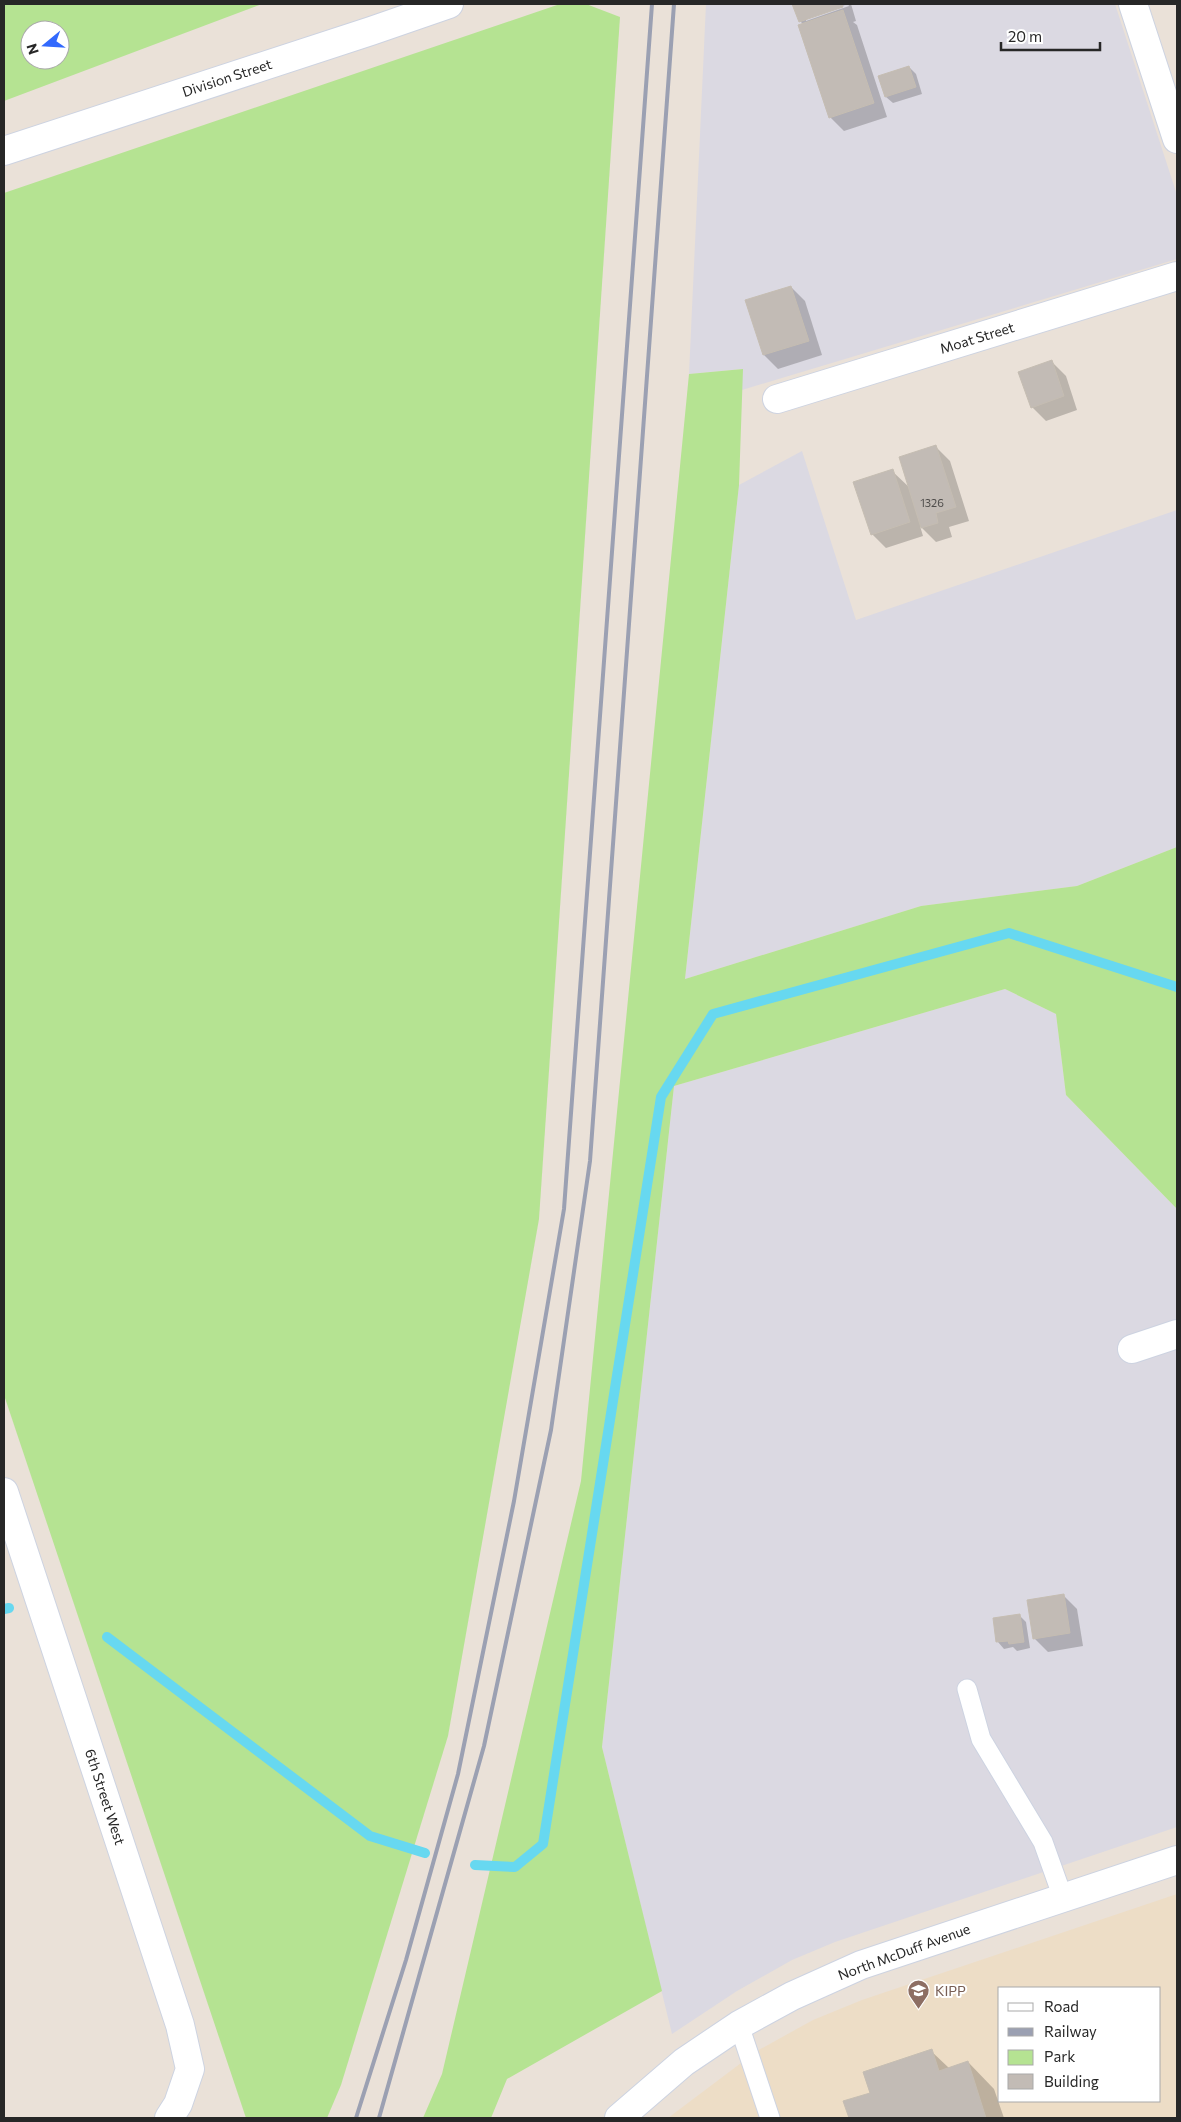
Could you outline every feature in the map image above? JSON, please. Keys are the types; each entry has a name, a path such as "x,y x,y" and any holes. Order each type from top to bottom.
{"street":[{"name":"Division Street","path":"4,151 449,4"},
{"path":"1133,4 1177,139"},
{"name":"Moat Street","path":"777,399 1177,276"},
{"path":"1132,1349 1177,1334"},
{"name":"6th Street West","path":"4,1492 180,2025 190,2070 173,2111"},
{"name":"North McDuff Avenue","path":"619,2118 684,2062 739,2025 792,1996 861,1965 1177,1860"}],"lane":[{"path":"967,1690 981,1739 1043,1842 1063,1898"},
{"path":"739,2025 770,2118"}],"shaded area":[{"path":"706,4 1115,4 1177,195 1177,259 742,390 742,369 689,374"},
{"path":"802,451 856,620 1177,510 1177,847 1077,886 921,906 685,979 739,485"},
{"path":"1005,989 1056,1014 1066,1095 1177,1209 1177,1827 835,1942 792,1960 737,1991 672,2034 602,1747 674,1086"},
{"name":"KIPP","path":"1177,1894 1177,2118 668,2118 757,2051 813,2020 862,2000"}],"green space":[{"path":"4,4 262,4 4,101"},
{"path":"560,4 586,4 620,17 539,1219 448,1736 341,2085 327,2118 246,2118 4,1395 4,193"},
{"path":"743,369 739,485 685,979 921,906 1077,886 1177,847 1177,1209 1066,1095 1056,1014 1005,989 674,1086 602,1747 662,1991 507,2079 491,2118 423,2118 442,2074 581,1481 689,374"}],"building":[{"path":"792,4 842,4 843,7 799,22"},
{"path":"843,10 874,103 829,118 798,25"},
{"path":"909,66 916,87 885,97 878,76"},
{"path":"791,286 809,341 763,355 745,300"},
{"path":"1052,360 1064,396 1031,408 1018,372"},
{"path":"936,445 956,507 936,513 938,523 921,528 899,457"},
{"path":"893,469 910,522 871,535 853,482"},
{"path":"1064,1594 1070,1633 1033,1639 1027,1600"},
{"path":"1020,1614 1024,1642 1009,1644 1008,1641 996,1642 993,1618"},
{"path":"932,2049 939,2071 968,2061 986,2118 849,2118 843,2101 870,2093 863,2072"}],"waterway":[{"path":"475,1865 515,1867 543,1844 661,1097 713,1014 1009,933 1177,987"},
{"path":"4,1609 9,1608"},
{"path":"107,1637 370,1836 425,1853"}],"railway":[{"path":"356,2118 406,1960 458,1774 514,1501 564,1209 652,4"},
{"path":"379,2118 484,1746 551,1430 590,1161 674,4"}],"place":[{"name":"KIPP","path":"919,2010"}]}
